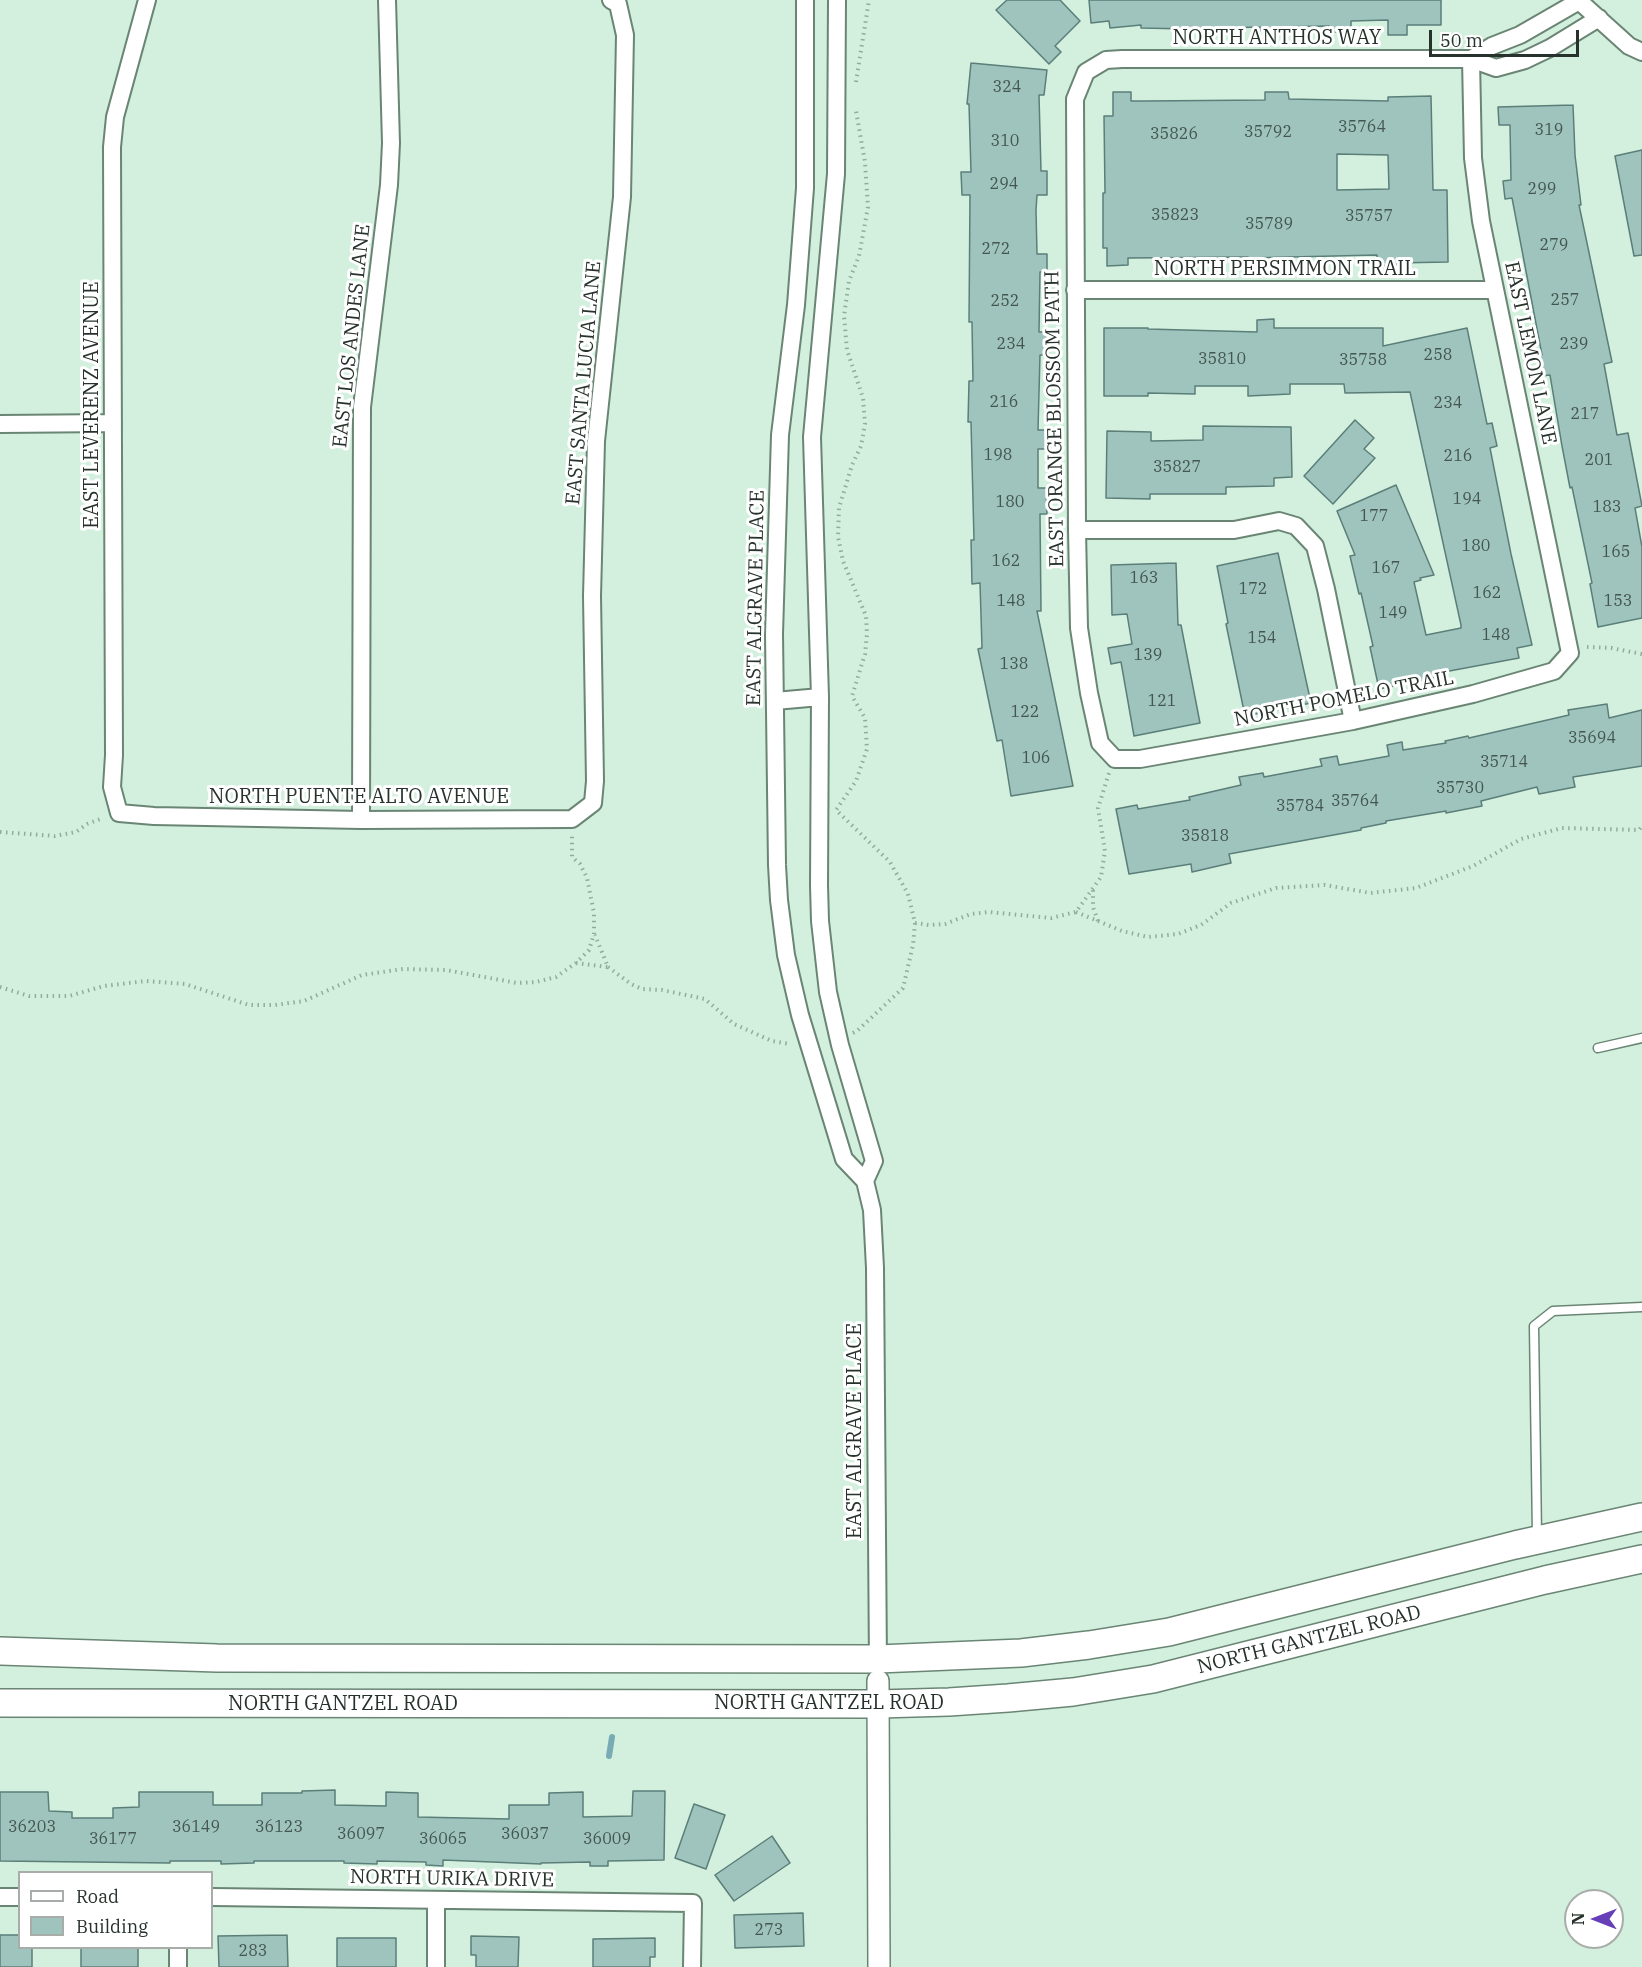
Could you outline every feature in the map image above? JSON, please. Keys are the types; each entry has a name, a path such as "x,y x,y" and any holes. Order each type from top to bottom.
{"main road":[{"name":"NORTH GANTZEL ROAD","path":"0,1703 878,1681 1021,1653 1169,1632 1537,1540 1642,1517"},
{"name":"NORTH GANTZEL ROAD","path":"0,1651 878,1681 1008,1698 1073,1692 1153,1679 1545,1580 1642,1559"}],"street":[{"name":"EAST LEVERENZ AVENUE","path":"119,813 112,787 114,755 112,147 115,117 147,0"},
{"name":"EAST LOS ANDES LANE","path":"360,820 362,407 389,185 391,143 387,0"},
{"name":"EAST ALGRAVE PLACE","path":"805,0 805,188 796,305 780,435 774,634 777,876 786,955 800,1015 844,1159 865,1181 872,1210 875,1268 878,1681"},
{"name":"EAST ALGRAVE PLACE","path":"837,0 836,174 812,437 820,697 819,885 824,961 837,1030 874,1161 865,1181"},
{"path":"1579,1 1629,46 1642,52"},
{"name":"NORTH ANTHOS WAY","path":"1471,59 1492,46 1520,35 1579,1"},
{"name":"EAST SANTA LUCIA LANE","path":"572,819 593,803 595,781 592,596 596,441 622,197 625,34 614,2"},
{"name":"NORTH ANTHOS WAY","path":"1086,72 1106,60 1122,59 1471,59 1496,68 1525,60 1550,48 1599,18"},
{"name":"EAST LEMON LANE","path":"1471,59 1473,158 1481,221 1570,653"},
{"name":"EAST ORANGE BLOSSOM PATH","path":"1086,72 1075,99 1079,628 1089,693 1100,743 1115,759"},
{"name":"NORTH PERSIMMON TRAIL","path":"1075,290 1494,290"},
{"path":"0,424 112,423"},
{"path":"1077,530 1234,530 1279,521 1296,526 1315,546 1353,721"},
{"name":"NORTH POMELO TRAIL","path":"1115,759 1140,759 1353,721 1473,694 1554,671 1570,653"},
{"path":"775,701 820,697"},
{"name":"NORTH PUENTE ALTO AVENUE","path":"119,813 154,816 360,820 572,819"},
{"path":"878,1681 879,1967"},
{"path":"0,1897 18,1897"},
{"name":"NORTH URIKA DRIVE","path":"213,1897 693,1903 692,1967"},
{"path":"436,1900 436,1967"},
{"path":"178,1949 178,1967"}],"lane":[{"path":"1598,1048 1642,1038"},
{"path":"1537,1540 1534,1326 1553,1311 1642,1307"}],"path":[{"path":"1570,653 1589,646 1642,654"},
{"path":"1076,912 1101,877 1105,851 1098,808 1103,785 1115,759"},
{"path":"0,832 55,836 76,832 87,824 119,813"},
{"path":"0,987 29,996 69,996 104,986 146,981 185,984 249,1005 275,1005 304,1001 362,975 403,969 446,970 517,983 536,982 556,977 576,963 589,950 594,934 594,913 587,878 580,864 572,856 572,819"},
{"path":"915,923 945,924 980,913 1051,918 1076,912 1122,931 1148,937 1178,934 1201,925 1231,903 1276,888 1325,885 1370,893 1416,888 1473,866 1521,839 1562,828 1641,829"},
{"path":"1093,888 1093,906 1098,921"},
{"path":"576,963 608,967 594,934"}],"building":[{"path":"1007,0 1060,0 1080,21 1055,46 1061,52 1049,64 996,10"},
{"path":"1089,0 1441,0 1441,25 1407,25 1407,35 1388,35 1388,20 1351,21 1351,32 1329,32 1329,26 1276,27 1276,31 1260,31 1260,27 1187,29 1141,28 1141,25 1110,28 1109,21 1091,23"},
{"path":"971,63 1047,70 1044,95 1039,95 1041,171 1047,171 1047,195 1037,195 1036,210 1037,254 1047,254 1047,272 1040,272 1039,332 1048,332 1049,355 1040,355 1038,430 1049,430 1049,449 1038,449 1038,488 1046,488 1047,514 1040,514 1041,611 1037,611 1073,786 1011,796 1002,740 997,741 978,649 982,648 980,583 972,584 971,540 974,540 971,422 968,422 969,381 973,381 972,322 969,322 970,195 962,195 961,172 971,172 969,104 967,104"},
{"path":"1113,92 1131,92 1131,101 1265,100 1265,92 1288,92 1289,99 1388,101 1388,97 1431,96 1433,190 1447,190 1448,262 1396,263 1396,265 1377,266 1377,255 1128,258 1128,265 1107,266 1107,248 1103,248 1104,116 1113,116","holes":["1337,154 1388,155 1389,189 1337,190"]},
{"path":"1573,105 1575,155 1581,205 1579,205 1612,362 1604,364 1617,435 1628,433 1642,506 1635,508 1642,547 1642,618 1598,627 1590,584 1592,583 1572,487 1570,488 1550,375 1541,376 1537,356 1542,355 1512,198 1505,199 1503,181 1511,180 1510,125 1499,125 1498,107"},
{"path":"1642,150 1642,255 1634,256 1615,156"},
{"path":"1274,319 1274,328 1383,328 1383,346 1467,328 1487,424 1492,423 1497,446 1490,448 1532,645 1517,648 1519,658 1444,672 1444,676 1379,689 1370,647 1373,646 1350,556 1355,555 1337,511 1396,485 1434,575 1414,582 1426,635 1461,628 1410,392 1345,393 1344,384 1290,384 1290,394 1248,396 1248,386 1195,386 1195,394 1148,393 1148,396 1104,396 1104,328 1257,332 1257,320"},
{"path":"1355,420 1374,438 1364,449 1375,458 1333,504 1304,476"},
{"path":"1203,426 1291,427 1292,477 1274,478 1274,486 1226,487 1226,494 1150,494 1150,499 1106,498 1107,431 1151,432 1151,441 1203,440"},
{"path":"1278,553 1311,703 1245,716 1217,566"},
{"path":"1176,563 1178,625 1181,625 1200,723 1134,736 1121,662 1111,664 1108,648 1132,644 1127,614 1112,615 1111,565"},
{"path":"1607,704 1609,718 1642,710 1642,766 1573,777 1575,787 1539,794 1537,787 1481,801 1482,806 1386,821 1386,823 1361,828 1361,830 1229,854 1231,863 1192,872 1191,864 1129,874 1116,809 1137,805 1138,809 1190,800 1189,797 1241,785 1239,777 1263,773 1264,777 1322,766 1320,759 1337,756 1339,765 1389,756 1387,745 1402,742 1403,750 1446,743 1445,741 1468,736 1469,738 1569,715 1568,710"},
{"path":"335,1790 335,1805 386,1806 386,1792 418,1793 418,1817 509,1819 509,1805 549,1805 549,1793 583,1792 583,1817 632,1816 633,1791 665,1791 664,1860 608,1861 608,1866 590,1866 590,1862 541,1864 443,1860 443,1866 426,1865 426,1862 377,1861 377,1864 344,1863 344,1861 254,1861 254,1863 221,1864 221,1861 170,1861 170,1863 0,1861 0,1792 48,1792 49,1811 72,1812 72,1818 113,1818 113,1808 139,1807 139,1792 213,1792 213,1805 262,1805 262,1793"},
{"path":"694,1804 725,1815 706,1869 675,1858"},
{"path":"772,1836 790,1863 734,1901 715,1875"},
{"path":"803,1913 804,1946 735,1948 734,1915"},
{"path":"0,1935 18,1935 18,1949 32,1949 32,1967 0,1967"},
{"path":"287,1935 288,1967 219,1967 218,1936"},
{"path":"471,1936 519,1937 518,1967 476,1967 476,1955 471,1955"},
{"path":"337,1938 396,1938 396,1967 337,1967"},
{"path":"655,1938 655,1957 650,1957 650,1967 593,1967 593,1939"},
{"path":"81,1949 138,1949 138,1967 81,1967"}],"waterway":[{"path":"609,1756 612,1737"}]}
